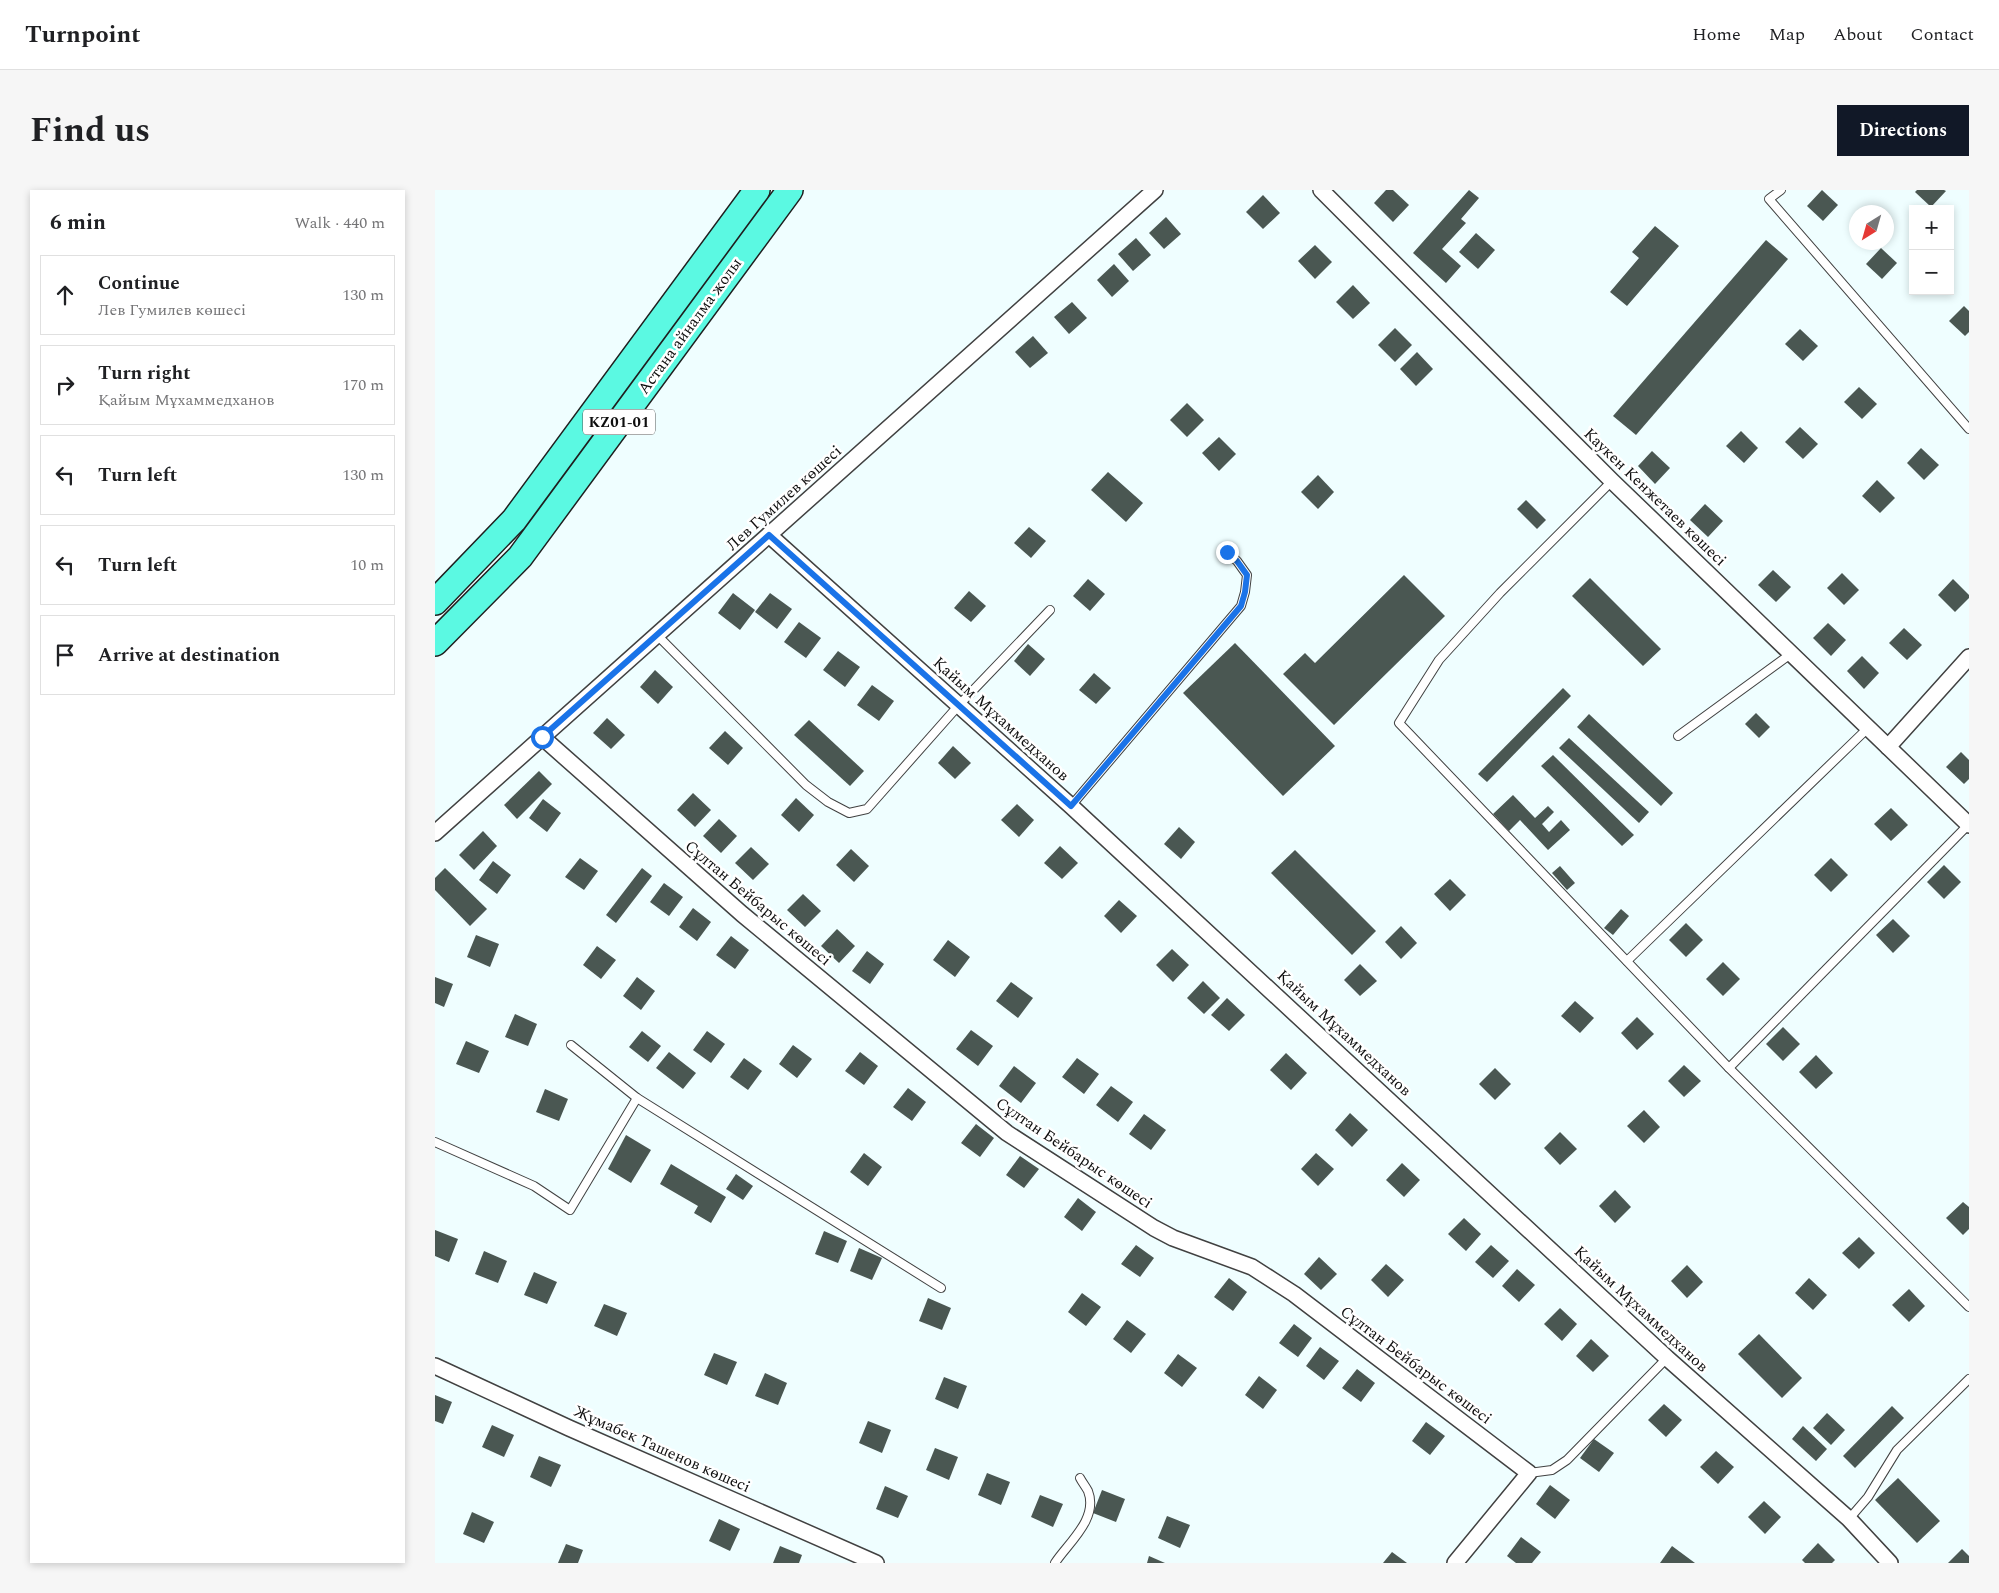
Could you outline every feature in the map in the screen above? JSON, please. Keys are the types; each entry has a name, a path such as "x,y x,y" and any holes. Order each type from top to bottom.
{"highway":[{"name":"Астана айналма жолы","path":"435,602 514,520 757,190"},
{"name":"Астана айналма жолы","path":"435,643 520,556 790,190"}],"street":[{"name":"Лев Гумилев көшесі","path":"435,833 1155,190"},
{"name":"Каукен Кенжетаев көшесі","path":"1321,190 1612,481 1969,824"},
{"name":"Қайым Мұхаммедханов","path":"769,535 1071,806 1667,1358 1849,1519 1890,1563"},
{"path":"1888,747 1969,657"},
{"name":"Сұлтан Бейбарыс көшесі","path":"542,737 742,914 1007,1132 1154,1228 1173,1238 1253,1267 1294,1294 1529,1473"},
{"name":"Жұмабек Ташенов көшесі","path":"435,1366 569,1428 876,1563"},
{"path":"1455,1563 1529,1473"}],"lane":[{"path":"1781,190 1769,199 1969,429"},
{"path":"1612,481 1500,593 1439,660 1399,723 1729,1068 1969,1307"},
{"path":"1071,806 1241,606 1247,575 1237,561 1227,552"},
{"path":"657,635 806,784 828,802 849,813 867,809 959,704 1050,610"},
{"path":"1678,736 1792,653"},
{"path":"1627,961 1867,728"},
{"path":"1729,1068 1969,824"},
{"path":"571,1045 637,1098 941,1288"},
{"path":"435,1142 534,1186 570,1210 637,1098"},
{"path":"1529,1473 1552,1470 1567,1460 1667,1358"},
{"path":"1849,1519 1868,1497 1897,1450 1969,1379"},
{"path":"1055,1563 1084,1526 1090,1500 1080,1478"}],"building":[{"path":"1386,190 1393,190 1409,205 1393,222 1374,203"},
{"path":"1469,190 1479,198 1461,219 1466,223 1442,249 1461,266 1446,283 1413,253"},
{"path":"1822,190 1838,205 1823,221 1807,206"},
{"path":"1917,190 1946,191 1933,205 1929,205 1915,192"},
{"path":"1263,195 1280,213 1263,229 1246,212"},
{"path":"1166,217 1181,234 1164,249 1149,233"},
{"path":"1655,226 1679,246 1627,306 1610,292 1639,258 1632,252"},
{"path":"1476,233 1495,250 1478,269 1459,252"},
{"path":"1136,238 1151,255 1133,271 1118,254"},
{"path":"1766,240 1788,259 1636,435 1613,416"},
{"path":"1315,245 1332,262 1315,279 1298,261"},
{"path":"1879,250 1883,250 1897,263 1882,279 1866,264"},
{"path":"1114,264 1129,281 1112,297 1097,280"},
{"path":"1353,285 1370,303 1353,319 1336,302"},
{"path":"1072,302 1087,318 1069,334 1054,317"},
{"path":"1964,306 1969,311 1969,332 1965,336 1949,321"},
{"path":"1395,328 1412,345 1395,362 1378,345"},
{"path":"1800,329 1818,346 1803,361 1785,344"},
{"path":"1033,336 1048,353 1030,368 1015,352"},
{"path":"1417,352 1433,369 1416,386 1400,369"},
{"path":"1859,387 1877,404 1862,419 1844,402"},
{"path":"1187,403 1204,420 1187,437 1170,420"},
{"path":"1800,427 1818,444 1803,459 1785,442"},
{"path":"1741,431 1758,448 1744,463 1726,446"},
{"path":"1219,437 1236,454 1219,471 1202,453"},
{"path":"1921,448 1939,465 1924,480 1907,463"},
{"path":"1652,451 1670,468 1655,484 1638,466"},
{"path":"1108,472 1143,503 1126,522 1091,490"},
{"path":"1318,475 1334,492 1318,509 1301,492"},
{"path":"1877,480 1895,498 1880,513 1862,496"},
{"path":"1526,500 1546,520 1537,529 1517,509"},
{"path":"1705,504 1723,521 1708,537 1690,520"},
{"path":"1029,527 1046,541 1031,558 1014,543"},
{"path":"1773,570 1791,587 1776,602 1758,585"},
{"path":"1842,573 1859,590 1844,605 1827,588"},
{"path":"1404,575 1445,616 1334,725 1283,674 1305,653 1315,663"},
{"path":"1590,578 1661,649 1643,666 1572,596"},
{"path":"1088,579 1105,594 1090,611 1073,596"},
{"path":"1953,579 1969,595 1969,598 1955,612 1938,595"},
{"path":"969,591 986,606 971,622 954,608"},
{"path":"733,593 755,610 740,630 718,613"},
{"path":"770,593 792,609 777,629 755,612"},
{"path":"799,622 821,638 806,658 784,642"},
{"path":"1828,623 1846,640 1831,656 1813,638"},
{"path":"1904,628 1922,645 1907,660 1889,643"},
{"path":"1235,643 1335,746 1283,796 1183,693"},
{"path":"1028,644 1045,659 1030,676 1014,661"},
{"path":"838,651 860,667 845,687 823,670"},
{"path":"1862,656 1879,673 1864,689 1847,671"},
{"path":"655,670 673,687 658,704 640,687"},
{"path":"1094,673 1111,688 1096,704 1079,690"},
{"path":"872,685 894,701 879,721 857,705"},
{"path":"1563,688 1571,696 1487,782 1478,774"},
{"path":"1756,713 1770,727 1759,738 1745,724"},
{"path":"1589,714 1673,793 1661,806 1577,727"},
{"path":"607,718 625,735 611,749 593,733"},
{"path":"809,720 864,771 850,786 794,735"},
{"path":"725,731 743,748 728,765 709,748"},
{"path":"1569,738 1649,812 1639,823 1559,748"},
{"path":"953,746 971,763 955,779 938,763"},
{"path":"1961,752 1969,760 1969,779 1964,784 1946,767"},
{"path":"1553,755 1634,835 1622,846 1541,766"},
{"path":"539,771 552,784 517,819 504,805"},
{"path":"693,793 711,810 695,827 677,810"},
{"path":"1513,795 1535,818 1548,806 1554,812 1542,824 1549,832 1561,820 1570,830 1548,850 1520,820 1509,831 1493,814"},
{"path":"796,798 814,815 799,832 781,815"},
{"path":"543,799 561,813 547,832 529,818"},
{"path":"1017,804 1034,820 1019,837 1001,820"},
{"path":"1891,808 1908,825 1891,841 1874,824"},
{"path":"719,819 737,836 721,853 703,836"},
{"path":"1179,827 1195,842 1181,859 1164,844"},
{"path":"483,831 497,846 474,870 459,855"},
{"path":"1060,846 1078,863 1062,879 1044,863"},
{"path":"751,847 769,864 753,880 735,863"},
{"path":"851,849 869,866 854,882 836,865"},
{"path":"1295,850 1376,931 1352,955 1271,873"},
{"path":"580,858 598,871 584,890 565,877"},
{"path":"1831,858 1848,875 1831,892 1814,875"},
{"path":"493,861 511,875 497,894 479,880"},
{"path":"1944,865 1961,882 1944,899 1927,882"},
{"path":"1560,866 1575,883 1567,890 1552,873"},
{"path":"445,868 487,909 470,926 435,890 435,878"},
{"path":"642,868 652,876 616,923 606,915"},
{"path":"1450,879 1466,895 1450,911 1434,894"},
{"path":"664,883 683,897 669,916 650,902"},
{"path":"803,894 821,911 805,927 787,910"},
{"path":"1119,900 1137,916 1121,933 1104,916"},
{"path":"693,908 711,922 697,941 679,927"},
{"path":"1621,909 1629,916 1613,935 1604,928"},
{"path":"1893,919 1910,936 1893,953 1876,935"},
{"path":"1686,923 1703,940 1686,957 1669,940"},
{"path":"1401,926 1417,943 1401,959 1385,942"},
{"path":"837,929 855,946 839,963 821,946"},
{"path":"476,935 499,944 490,967 467,957"},
{"path":"731,936 749,950 735,969 716,955"},
{"path":"948,940 970,957 955,977 933,960"},
{"path":"597,946 616,960 601,979 583,965"},
{"path":"1172,949 1189,965 1173,982 1156,965"},
{"path":"867,951 884,964 870,984 852,971"},
{"path":"1723,962 1740,979 1723,996 1706,979"},
{"path":"1360,964 1377,981 1360,996 1344,980"},
{"path":"435,977 453,984 444,1007 435,1003"},
{"path":"637,977 655,991 641,1010 623,996"},
{"path":"1203,981 1220,998 1204,1014 1187,998"},
{"path":"1011,982 1033,998 1018,1018 996,1001"},
{"path":"1227,998 1245,1015 1229,1031 1211,1015"},
{"path":"1575,1001 1594,1018 1580,1033 1561,1016"},
{"path":"515,1014 537,1024 528,1046 505,1037"},
{"path":"1637,1017 1654,1034 1637,1050 1621,1033"},
{"path":"1783,1027 1800,1044 1783,1061 1766,1044"},
{"path":"971,1030 993,1046 978,1066 956,1049"},
{"path":"642,1031 661,1046 648,1062 629,1047"},
{"path":"707,1031 725,1044 711,1063 693,1050"},
{"path":"466,1041 489,1051 479,1073 456,1064"},
{"path":"793,1045 812,1059 797,1078 779,1064"},
{"path":"669,1052 696,1073 683,1089 656,1068"},
{"path":"860,1052 878,1066 864,1085 845,1071"},
{"path":"1286,1053 1307,1073 1291,1090 1270,1070"},
{"path":"1816,1055 1833,1073 1816,1089 1799,1072"},
{"path":"744,1058 762,1071 748,1090 730,1077"},
{"path":"1077,1058 1099,1074 1084,1094 1062,1077"},
{"path":"1684,1065 1701,1081 1684,1097 1668,1081"},
{"path":"1014,1066 1036,1083 1021,1103 999,1086"},
{"path":"1495,1068 1511,1084 1495,1100 1479,1084"},
{"path":"1111,1086 1133,1102 1118,1122 1096,1105"},
{"path":"908,1088 926,1102 912,1121 893,1107"},
{"path":"545,1089 568,1099 559,1121 536,1112"},
{"path":"1644,1110 1660,1127 1644,1143 1627,1126"},
{"path":"1350,1113 1368,1130 1352,1147 1335,1130"},
{"path":"1144,1114 1166,1130 1151,1150 1129,1134"},
{"path":"976,1124 994,1138 980,1157 961,1143"},
{"path":"1560,1132 1577,1149 1560,1165 1544,1148"},
{"path":"626,1135 651,1150 631,1183 608,1169"},
{"path":"864,1153 882,1167 868,1186 850,1172"},
{"path":"1316,1153 1334,1169 1318,1186 1301,1169"},
{"path":"1020,1156 1039,1169 1024,1188 1006,1175"},
{"path":"1402,1163 1420,1180 1404,1197 1386,1180"},
{"path":"671,1164 726,1197 711,1223 694,1213 698,1206 660,1184"},
{"path":"736,1174 753,1186 743,1200 726,1189"},
{"path":"1615,1190 1631,1207 1615,1223 1599,1206"},
{"path":"1078,1198 1096,1212 1082,1231 1064,1217"},
{"path":"1963,1202 1969,1207 1969,1229 1963,1235 1946,1218"},
{"path":"1464,1218 1481,1234 1466,1251 1448,1234"},
{"path":"435,1230 458,1239 449,1262 435,1256"},
{"path":"824,1231 847,1241 838,1263 815,1254"},
{"path":"1859,1237 1875,1253 1859,1269 1842,1253"},
{"path":"1136,1245 1154,1258 1140,1277 1121,1264"},
{"path":"1491,1245 1509,1261 1493,1278 1475,1262"},
{"path":"859,1248 882,1258 872,1280 850,1271"},
{"path":"484,1251 507,1261 498,1283 475,1274"},
{"path":"1319,1257 1337,1274 1321,1290 1304,1274"},
{"path":"1386,1264 1404,1280 1388,1297 1371,1280"},
{"path":"1687,1265 1703,1282 1687,1298 1671,1281"},
{"path":"1517,1269 1535,1285 1519,1302 1502,1286"},
{"path":"534,1272 557,1282 547,1304 524,1295"},
{"path":"1229,1278 1247,1292 1233,1311 1214,1297"},
{"path":"1809,1278 1827,1295 1813,1310 1795,1293"},
{"path":"1909,1289 1925,1306 1909,1322 1892,1305"},
{"path":"1082,1293 1101,1307 1086,1326 1068,1312"},
{"path":"928,1298 951,1308 942,1330 919,1321"},
{"path":"604,1304 627,1313 617,1336 594,1326"},
{"path":"1560,1308 1577,1324 1562,1341 1544,1324"},
{"path":"1127,1320 1146,1334 1131,1353 1113,1339"},
{"path":"1294,1324 1312,1338 1298,1357 1279,1343"},
{"path":"1759,1334 1802,1378 1782,1398 1738,1354"},
{"path":"1591,1339 1609,1356 1593,1372 1576,1356"},
{"path":"1320,1347 1339,1361 1324,1380 1306,1366"},
{"path":"714,1353 737,1362 727,1385 704,1375"},
{"path":"1178,1354 1197,1368 1182,1387 1164,1373"},
{"path":"1357,1369 1375,1383 1361,1402 1342,1388"},
{"path":"765,1373 787,1383 778,1405 755,1396"},
{"path":"1259,1376 1277,1390 1263,1409 1245,1395"},
{"path":"944,1377 967,1386 958,1409 935,1399"},
{"path":"435,1395 452,1402 443,1424 435,1421"},
{"path":"1664,1404 1682,1420 1666,1437 1648,1420"},
{"path":"1892,1406 1904,1418 1855,1468 1843,1456"},
{"path":"1827,1413 1845,1430 1831,1445 1813,1428"},
{"path":"868,1421 891,1430 882,1453 859,1443"},
{"path":"1426,1422 1445,1436 1430,1455 1412,1441"},
{"path":"492,1425 514,1435 504,1457 482,1447"},
{"path":"1803,1426 1827,1449 1816,1461 1792,1439"},
{"path":"1594,1439 1614,1453 1599,1472 1580,1458"},
{"path":"935,1448 958,1457 949,1480 926,1470"},
{"path":"1716,1451 1734,1467 1718,1484 1700,1467"},
{"path":"539,1456 561,1465 551,1487 530,1477"},
{"path":"987,1473 1010,1482 1001,1505 978,1495"},
{"path":"1898,1478 1940,1521 1917,1543 1875,1500"},
{"path":"1550,1485 1570,1500 1555,1519 1536,1504"},
{"path":"885,1486 908,1496 898,1518 876,1509"},
{"path":"1102,1490 1125,1499 1116,1522 1093,1513"},
{"path":"1040,1495 1063,1504 1053,1527 1031,1517"},
{"path":"1764,1501 1781,1517 1765,1534 1748,1517"},
{"path":"472,1512 494,1522 484,1543 463,1534"},
{"path":"1167,1516 1190,1525 1180,1548 1158,1538"},
{"path":"719,1519 740,1529 730,1551 709,1541"},
{"path":"1521,1537 1541,1552 1532,1563 1516,1563 1507,1556"},
{"path":"1818,1543 1835,1560 1832,1563 1805,1563 1802,1560"},
{"path":"566,1544 583,1550 578,1563 558,1563"},
{"path":"780,1546 802,1555 799,1563 773,1563"},
{"path":"1672,1546 1695,1563 1660,1563"},
{"path":"1962,1549 1969,1556 1969,1563 1948,1563"},
{"path":"1392,1552 1407,1563 1383,1563"},
{"path":"1149,1556 1165,1563 1147,1563"}],"route":[{"path":"542,737 769,535 1071,806 1241,606 1247,575 1237,561 1227,552"}]}
